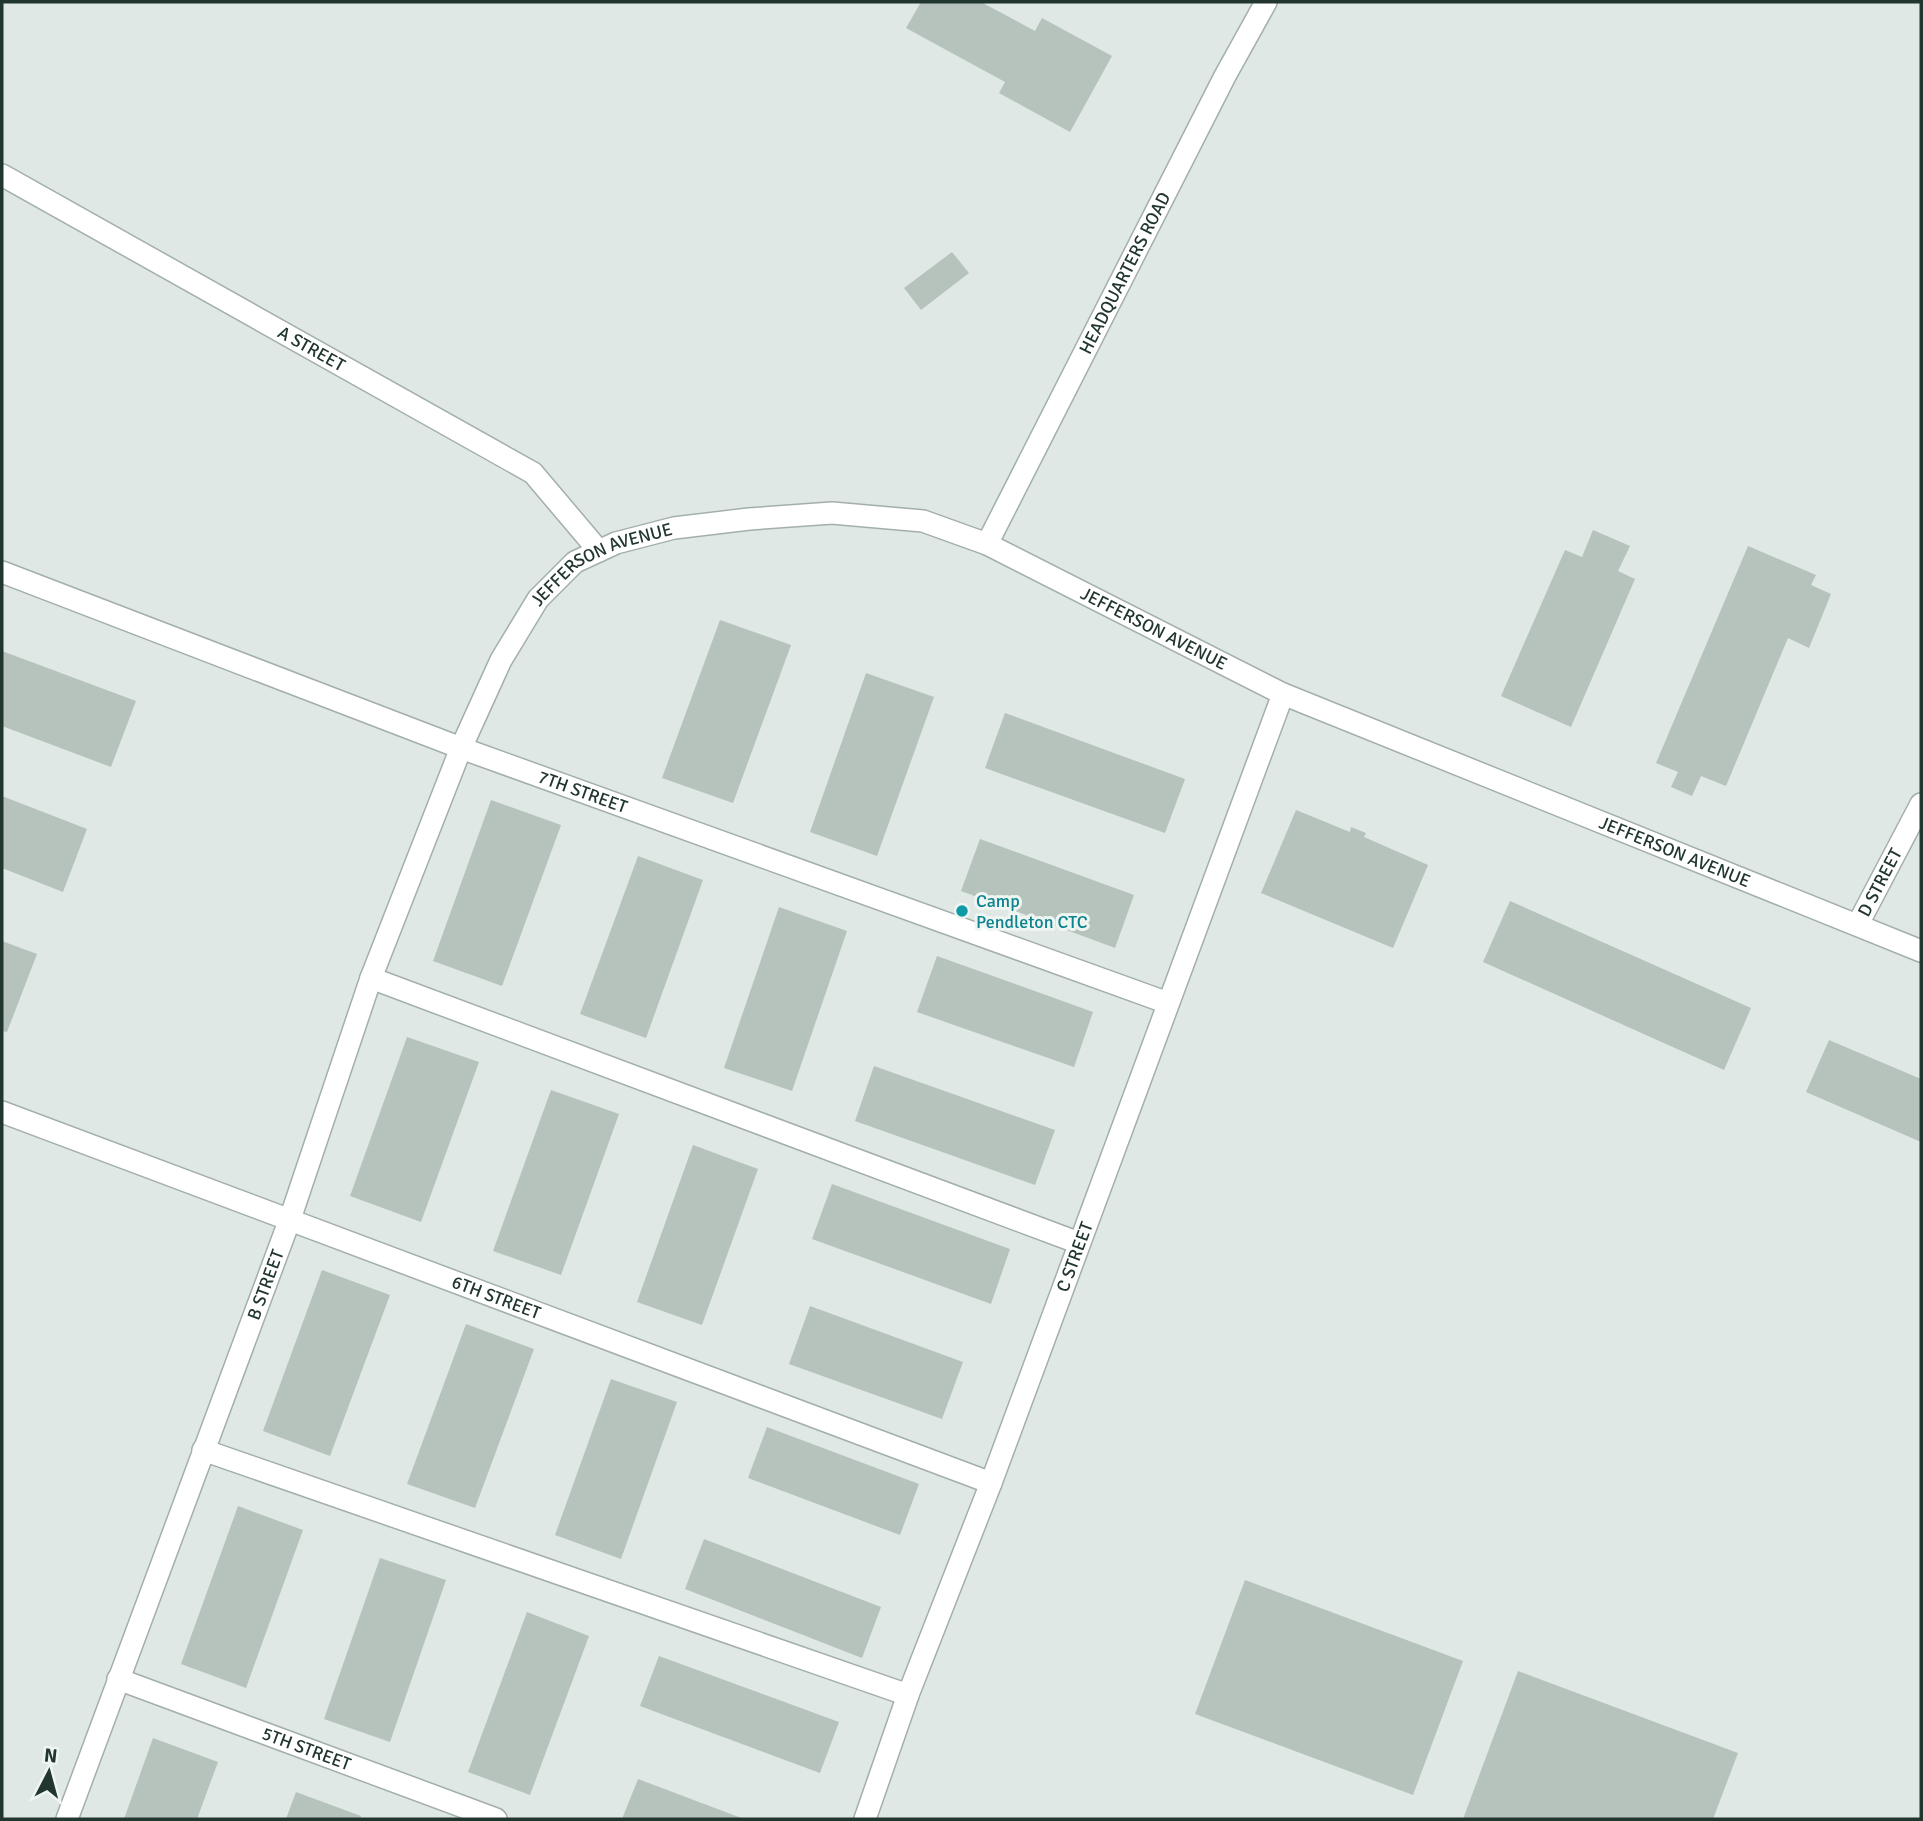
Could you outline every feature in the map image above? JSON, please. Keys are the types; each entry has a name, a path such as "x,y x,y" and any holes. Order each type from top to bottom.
{"street":[{"name":"HEADQUARTERS ROAD","path":"987,544 1225,76 1266,2"},
{"name":"A STREET","path":"2,175 533,473 599,551"},
{"name":"JEFFERSON AVENUE","path":"461,748 501,660 538,599 575,562 616,543 674,528 749,519 832,513 923,521 987,544 1283,694 1921,951"},
{"name":"7TH STREET","path":"2,572 461,748 1168,1003"},
{"name":"C STREET","path":"864,1819 1283,694"},
{"name":"B STREET","path":"67,1819 290,1219 371,978 461,748"},
{"name":"D STREET","path":"1858,924 1921,804"},
{"path":"371,978 1079,1244"},
{"name":"6TH STREET","path":"2,1112 991,1483"},
{"path":"203,1450 908,1695"},
{"name":"5TH STREET","path":"118,1679 496,1819"}],"building":[{"path":"921,2 981,2 1035,31 1042,18 1112,56 1070,132 999,93 1005,82 906,28"},
{"path":"952,252 969,273 921,310 904,288"},
{"path":"1593,530 1630,546 1618,571 1635,579 1571,727 1501,696 1565,550 1582,557"},
{"path":"1748,546 1816,575 1811,585 1831,594 1809,648 1788,638 1726,786 1701,776 1692,796 1671,787 1678,772 1656,763"},
{"path":"720,620 791,645 733,803 662,778"},
{"path":"2,651 136,701 111,767 2,726"},
{"path":"866,673 934,697 877,856 810,832"},
{"path":"1005,713 1185,779 1165,833 985,768"},
{"path":"2,796 87,829 63,892 2,868"},
{"path":"491,800 561,825 502,986 433,961"},
{"path":"1296,810 1350,832 1351,827 1366,833 1364,837 1428,865 1393,948 1261,893"},
{"path":"980,839 1134,895 1115,948 961,891"},
{"path":"638,856 703,880 646,1038 580,1014"},
{"path":"1510,901 1751,1008 1724,1070 1483,962"},
{"path":"779,907 847,931 792,1091 724,1068"},
{"path":"2,941 37,954 7,1032 2,1031"},
{"path":"937,956 1093,1012 1074,1067 917,1012"},
{"path":"407,1037 479,1062 421,1222 350,1196"},
{"path":"1829,1040 1921,1079 1921,1142 1806,1092"},
{"path":"874,1066 1055,1130 1035,1185 855,1121"},
{"path":"551,1090 619,1114 561,1275 493,1251"},
{"path":"693,1145 758,1169 702,1325 637,1302"},
{"path":"832,1184 1010,1249 991,1304 812,1239"},
{"path":"322,1270 390,1295 330,1456 263,1431"},
{"path":"810,1306 963,1362 942,1419 789,1364"},
{"path":"466,1324 534,1349 475,1508 407,1484"},
{"path":"611,1379 677,1402 621,1559 555,1535"},
{"path":"767,1427 919,1484 900,1535 748,1478"},
{"path":"238,1506 303,1530 246,1688 181,1664"},
{"path":"704,1539 881,1607 862,1658 685,1589"},
{"path":"380,1558 446,1580 390,1742 324,1719"},
{"path":"1245,1580 1463,1661 1413,1795 1195,1714"},
{"path":"527,1612 589,1636 530,1795 468,1772"},
{"path":"659,1656 839,1722 820,1773 640,1706"},
{"path":"1518,1671 1738,1753 1713,1819 1463,1819"},
{"path":"153,1738 218,1762 197,1819 124,1819"},
{"path":"638,1779 744,1819 622,1819"},
{"path":"296,1792 361,1816 360,1819 286,1819"}],"place":[{"name":"Camp Pendleton CTC","path":"962,911"}]}
